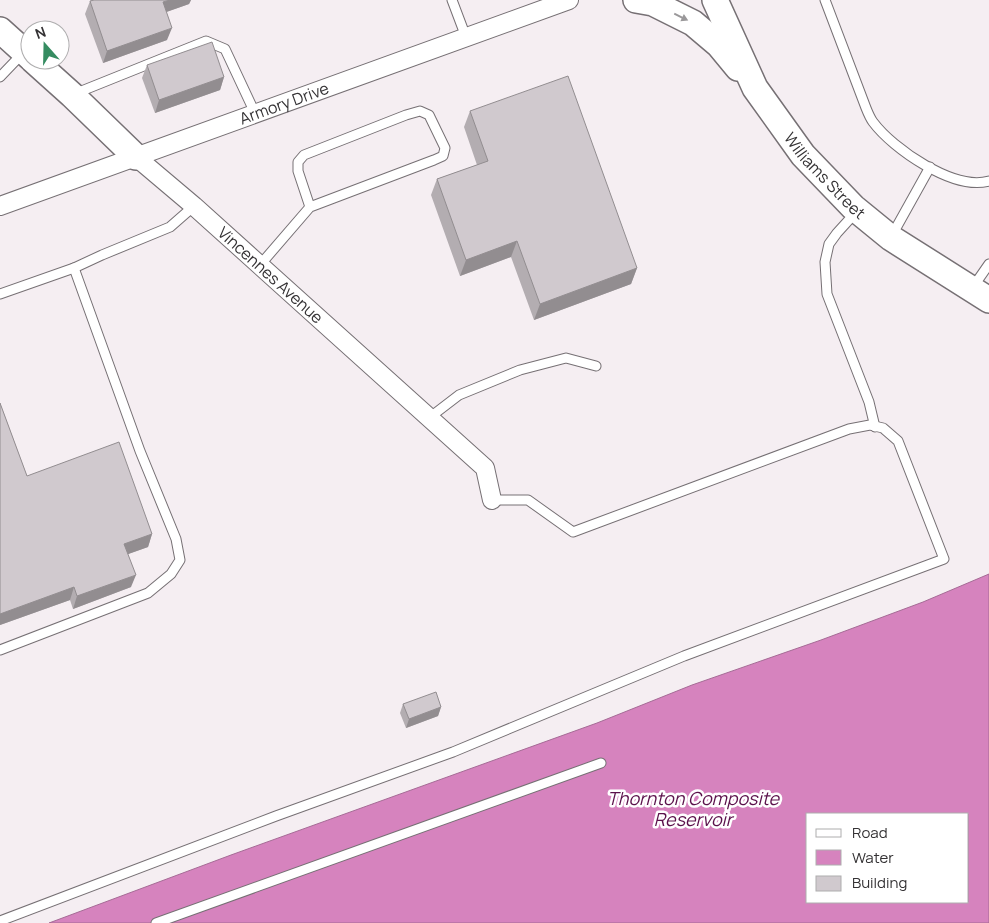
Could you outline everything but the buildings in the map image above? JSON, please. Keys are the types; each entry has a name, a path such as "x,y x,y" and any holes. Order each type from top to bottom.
{"street":[{"name":"Armory Drive","path":"0,206 569,0"},
{"path":"636,0 653,3 693,23 718,45 755,88"},
{"name":"Williams Street","path":"715,0 755,88 803,155 858,210 891,238 980,295"},
{"name":"Vincennes Avenue","path":"0,30 20,49"},
{"name":"Vincennes Avenue","path":"44,70 136,157 194,206 485,468 492,500"}],"lane":[{"path":"452,0 466,37"},
{"path":"825,0 871,120 897,146 930,167 959,180 982,183 989,180"},
{"path":"72,95 206,41 225,49 255,113"},
{"path":"0,77 20,63"},
{"path":"260,265 310,207 443,156 445,148 429,115 420,111 406,115 304,155 298,162 298,171 310,207"},
{"path":"891,238 930,167"},
{"path":"0,294 74,268 170,227 194,206"},
{"path":"858,210 829,244 825,262 827,294 869,402 875,426"},
{"path":"980,295 989,264"},
{"path":"0,650 148,593 171,574 180,560 176,540 140,450 74,268"},
{"path":"429,418 459,395 520,370 566,358 596,366"},
{"path":"0,921 276,816 453,752 684,656 944,559 898,441 883,428 875,426 849,429 573,532 528,500 492,500"},
{"path":"156,923 601,763"}],"water":[{"name":"Thornton Composite Reservoir","path":"989,574 989,923 49,923 597,723 692,685 923,602"}]}
